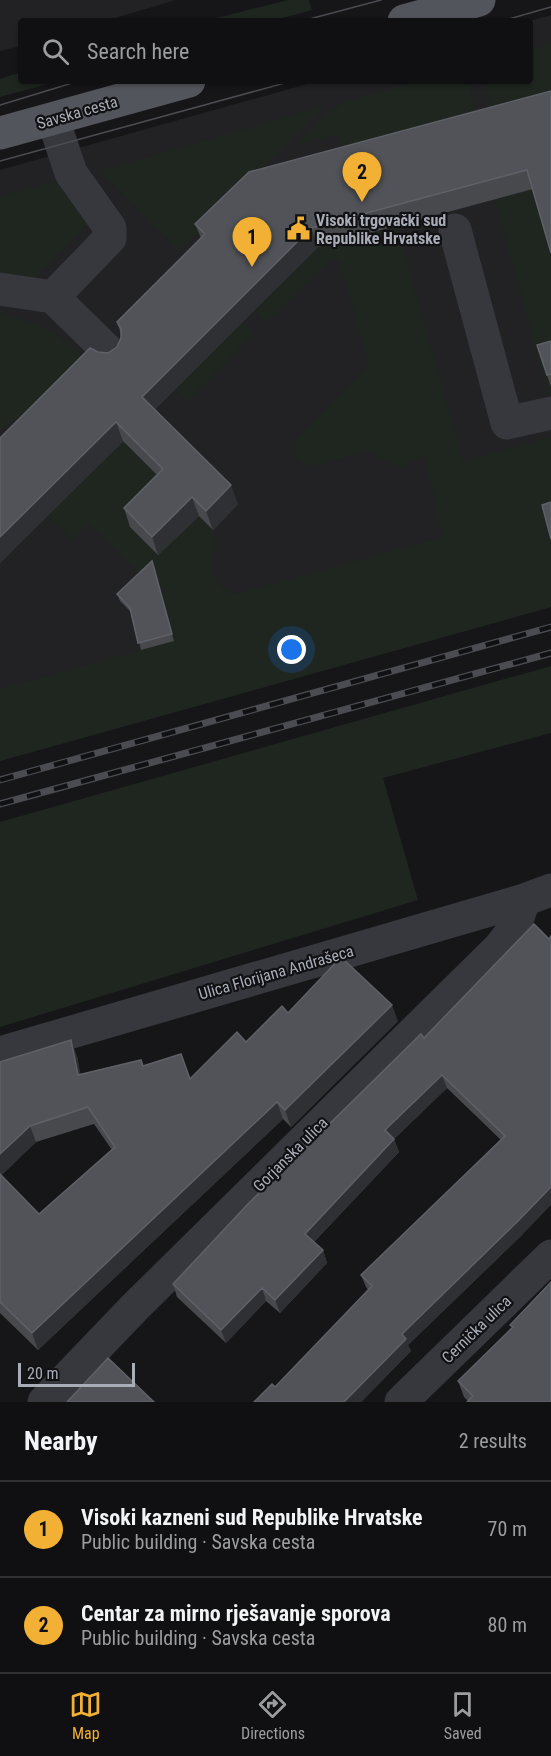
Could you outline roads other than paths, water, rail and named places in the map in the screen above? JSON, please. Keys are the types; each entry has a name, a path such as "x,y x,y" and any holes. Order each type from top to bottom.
{"main road":[{"path":"415,18 479,0"},
{"name":"Savska cesta","path":"0,134 178,84"}],"street":[{"path":"53,119 71,173 110,228 110,238 53,297"},
{"path":"455,230 507,423 551,413"},
{"path":"0,289 53,297 110,353"},
{"name":"Ulica Florijana Andrašeca","path":"0,1053 538,895"},
{"name":"Gorjanska ulica","path":"44,1402 144,1299 500,947 538,895"},
{"name":"Cernička ulica","path":"400,1402 551,1256"}],"tram line":[{"path":"313,18 381,0"},
{"path":"512,18 551,7"},
{"path":"0,105 69,84"},
{"path":"0,161 281,84"}],"railway":[{"path":"0,780 551,627"},
{"path":"0,804 551,653"}],"place":[{"name":"Centar za mirno rješavanje sporova","path":"362,202"},
{"name":"Visoki trgovački sud Republike Hrvatske","path":"298,229"},
{"name":"Visoki kazneni sud Republike Hrvatske","path":"252,267"}]}
